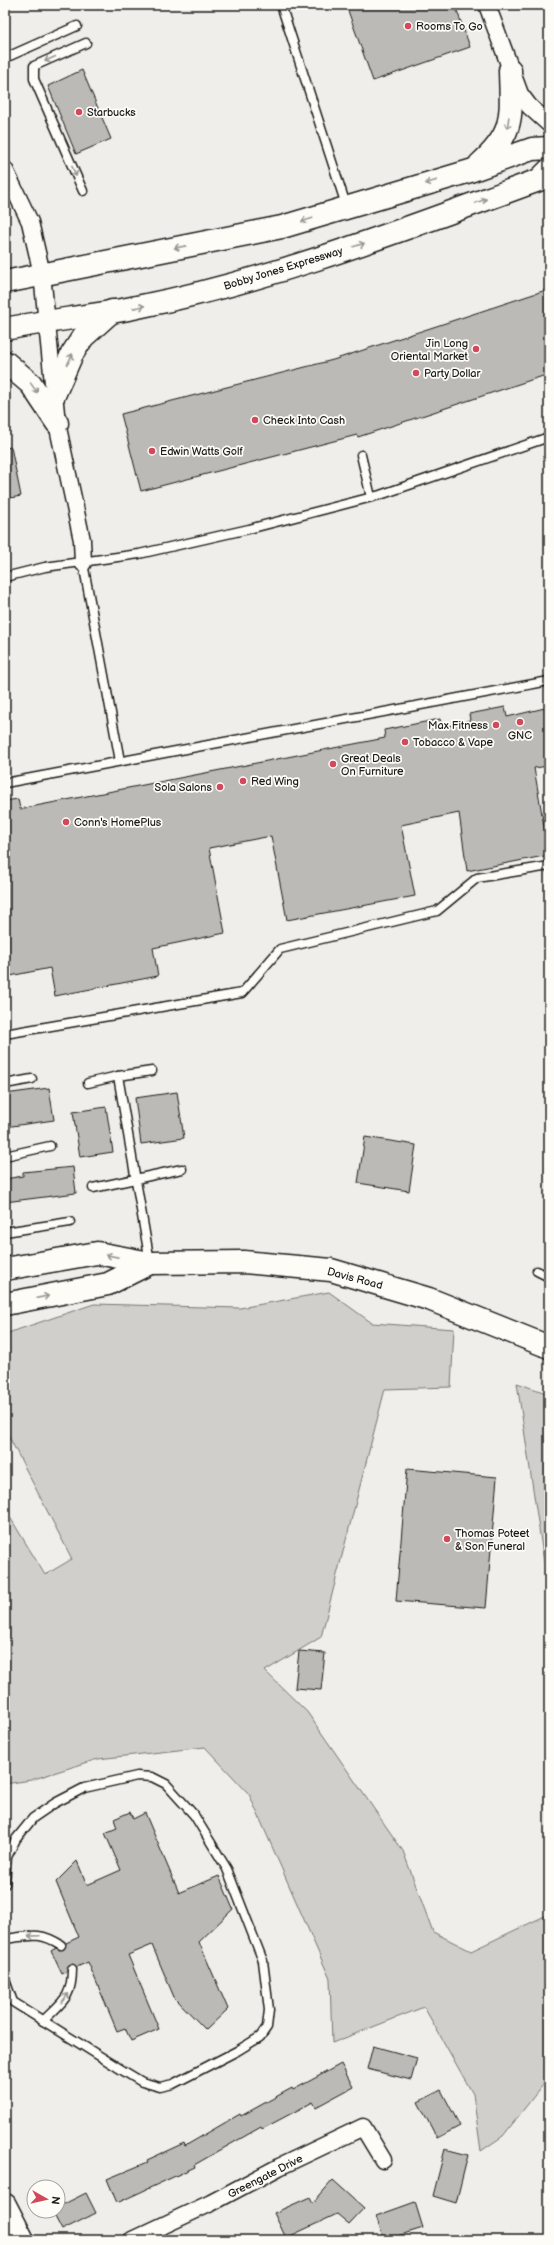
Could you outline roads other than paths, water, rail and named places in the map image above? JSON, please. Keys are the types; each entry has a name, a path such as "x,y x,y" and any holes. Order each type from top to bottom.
{"main road":[{"path":"475,169 495,151 508,128 510,70"},
{"path":"5,282 282,227 475,169 532,149 549,148"},
{"name":"Bobby Jones Expressway","path":"5,329 142,306 222,286 363,244 546,177"},
{"path":"54,395 72,354 83,337 112,311"},
{"path":"5,362 31,384 57,423"},
{"name":"Davis Road","path":"5,1269 97,1253 150,1263 244,1262 332,1270 429,1299 549,1347"},
{"name":"Davis Road","path":"5,1304 108,1284 150,1263"},
{"path":"5,2205 23,2240"}],"street":[{"path":"487,5 520,94 529,106 549,124"},
{"path":"5,170 30,222 42,274 57,423 82,540 84,563"},
{"name":"Greengate Drive","path":"132,2240 211,2203 279,2167 363,2127 383,2160"}],"lane":[{"path":"280,5 347,208"},
{"path":"5,58 77,26"},
{"path":"83,191 34,79 34,66 86,43"},
{"path":"5,577 45,567 84,563 139,554 371,497 549,437"},
{"path":"361,455 371,497"},
{"path":"84,563 120,761"},
{"path":"5,783 549,681"},
{"path":"5,1034 242,993 280,949 437,911 477,878 549,866"},
{"path":"88,1083 118,1076 152,1071"},
{"path":"118,1076 150,1263"},
{"path":"5,1084 32,1079"},
{"path":"5,1156 50,1146"},
{"path":"93,1188 182,1169"},
{"path":"5,1232 70,1222"},
{"path":"537,1271 549,1277"},
{"path":"5,1884 7,1857 16,1839 33,1818 55,1803 84,1788 137,1776 152,1777 166,1784 194,1815 212,1842 227,1870 263,1961 269,2010 267,2027 260,2037 173,2084 160,2087 142,2082 13,2002 5,1980"},
{"path":"5,1939 37,1935 48,1937 62,1945"},
{"path":"43,2021 66,1998 72,1987 72,1969"},
{"path":"5,2006 13,2002"}],"place":[{"name":"Rooms To Go","path":"408,26"},
{"name":"Starbucks","path":"79,112"},
{"name":"Jin Long Oriental Market","path":"476,349"},
{"name":"Party Dollar","path":"416,373"},
{"name":"Check Into Cash","path":"255,420"},
{"name":"Edwin Watts Golf","path":"152,451"},
{"name":"GNC","path":"520,722"},
{"name":"Max Fitness","path":"496,725"},
{"name":"Tobacco & Vape","path":"405,742"},
{"name":"Great Deals On Furniture","path":"333,764"},
{"name":"Red Wing","path":"243,781"},
{"name":"Sola Salons","path":"220,787"},
{"name":"Conn's HomePlus","path":"66,822"},
{"name":"Thomas Poteet & Son Funeral","path":"447,1539"}]}
